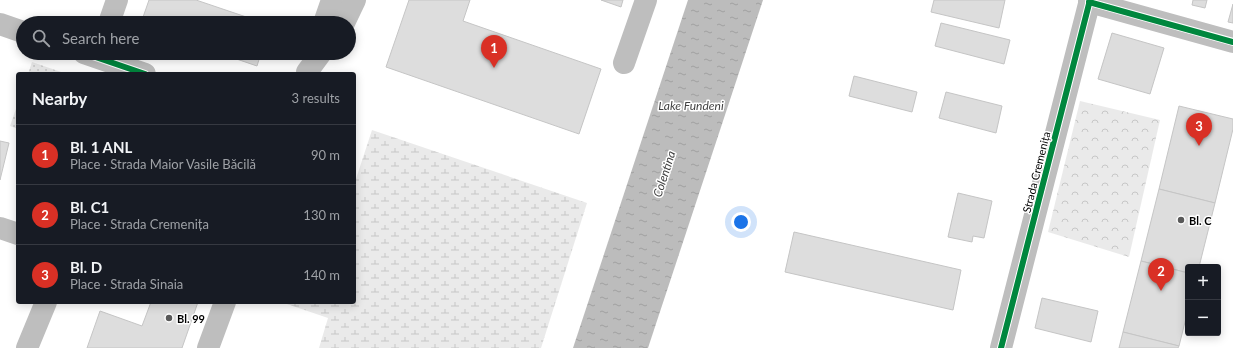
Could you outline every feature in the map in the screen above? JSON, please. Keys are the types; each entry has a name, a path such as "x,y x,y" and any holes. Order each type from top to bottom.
{"street":[{"path":"111,16 117,0"},
{"path":"326,16 332,0"},
{"path":"347,16 355,0"},
{"path":"624,63 646,0"},
{"path":"1089,1 1233,42"},
{"name":"Strada Cremenița","path":"1001,348 1089,1"},
{"path":"0,24 16,30"},
{"path":"106,60 132,72"},
{"path":"0,228 16,233"},
{"path":"27,348 45,304"},
{"path":"208,348 224,304"}],"green space":[{"path":"32,62 61,72 29,72"},
{"path":"1080,101 1160,120 1129,257 1048,232"},
{"path":"16,109 16,128 10,126"},
{"path":"372,130 587,203 541,348 319,348 328,318 287,304 356,304 356,179"}],"water":[{"name":"Lake Fundeni","path":"688,0 763,0 648,348 573,348"}],"building":[{"path":"149,0 196,0 243,16 143,16"},
{"path":"409,0 470,0 463,21 601,69 579,134 386,67"},
{"path":"601,0 623,0 621,7"},
{"path":"934,0 1005,0 999,28 931,12"},
{"path":"1193,0 1207,0 1205,8 1192,5"},
{"path":"1233,4 1233,23 1228,22"},
{"path":"941,23 1010,40 1004,64 935,46"},
{"path":"1112,33 1164,48 1150,94 1098,79"},
{"path":"239,60 259,60 257,66"},
{"path":"854,76 917,92 912,112 849,96"},
{"path":"946,92 1002,106 996,133 939,118"},
{"path":"1179,106 1233,119 1233,129 1215,203 1159,189"},
{"path":"0,141 9,143 0,180"},
{"name":"Bl. C","path":"1159,189 1215,203 1200,264 1185,264 1185,272 1141,261"},
{"path":"958,193 992,201 984,238 973,236 972,242 948,237"},
{"path":"794,232 961,270 953,310 785,272"},
{"path":"1141,261 1185,272 1185,322 1179,346 1123,332"},
{"path":"1042,298 1098,311 1091,342 1035,328"},
{"name":"Bl. 99","path":"150,304 197,304 182,348 87,348 100,311 142,326"},
{"path":"1123,332 1179,346 1178,348 1119,348"}],"cycle path":[{"path":"1001,348 1090,0"},
{"path":"1089,2 1233,42"},
{"path":"104,60 139,72"}],"place":[{"name":"Bl. 1 ANL","path":"494,68"},
{"name":"Bl. D","path":"1199,146"},
{"name":"Bl. C","path":"1181,220"},
{"name":"Bl. C1","path":"1161,291"},
{"name":"Bl. 99","path":"169,318"}],"water label":[{"name":"Colentina","path":"664,174"}]}
